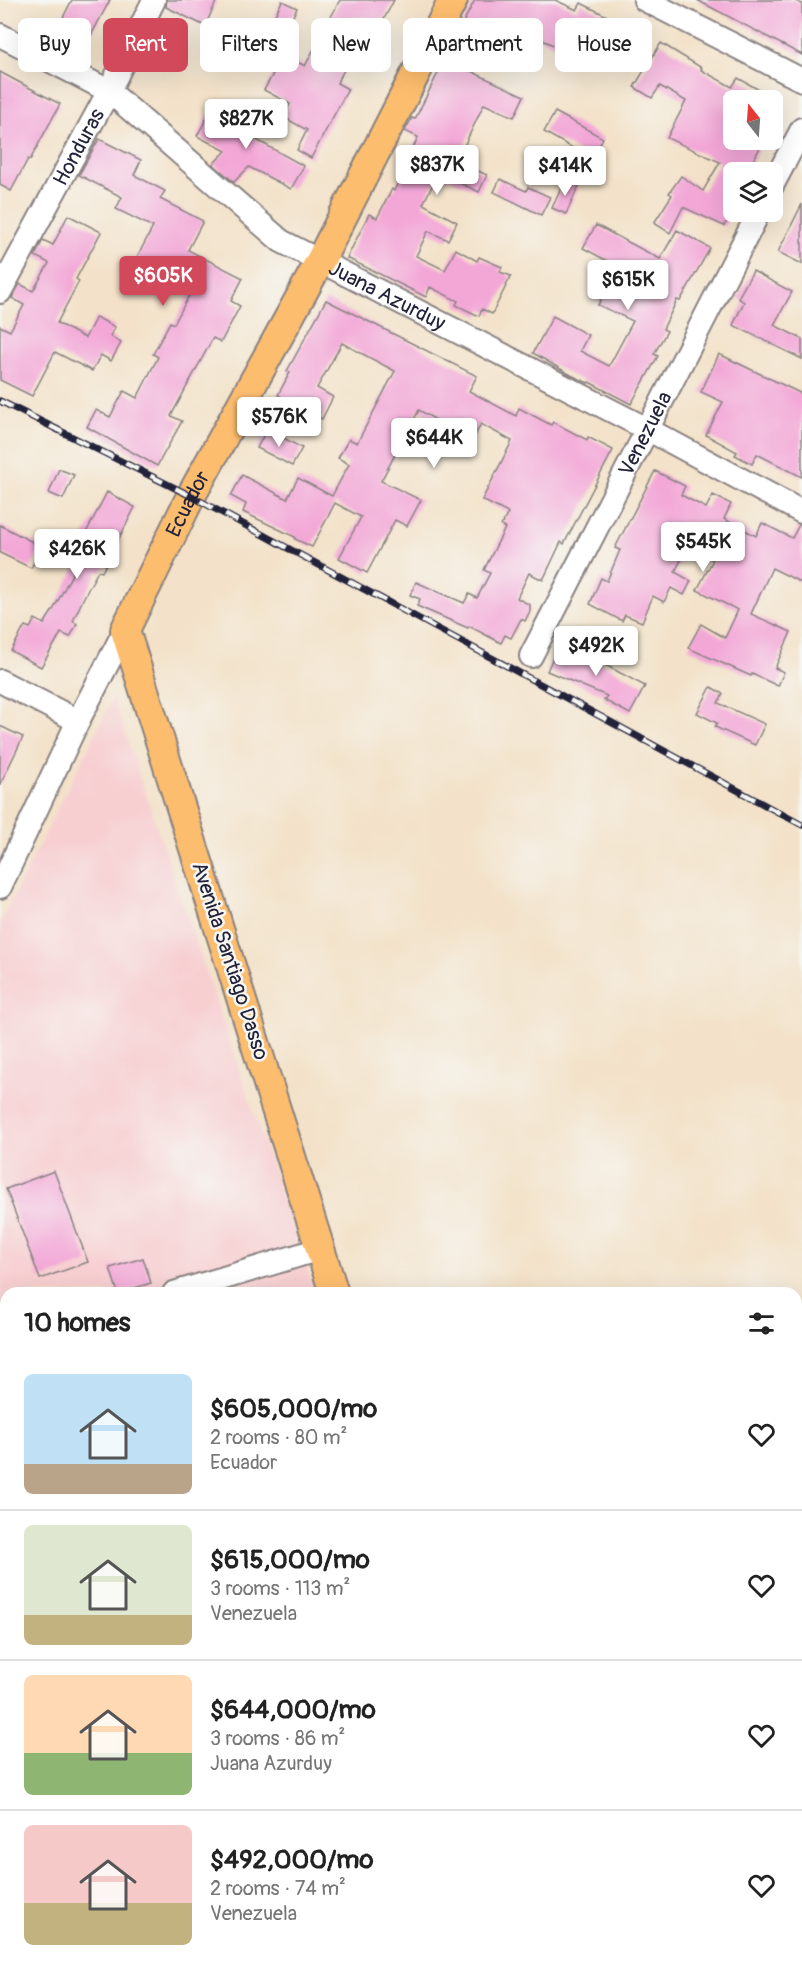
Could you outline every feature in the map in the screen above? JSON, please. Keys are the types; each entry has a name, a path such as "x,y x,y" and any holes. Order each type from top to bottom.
{"main road":[{"name":"Ecuador","path":"125,630 191,496 320,261 453,0"},
{"name":"Avenida Santiago Dasso","path":"125,630 332,1287"}],"street":[{"name":"Honduras","path":"0,292 109,91 154,0"},
{"path":"645,0 802,80"},
{"name":"Juana Azurduy","path":"0,35 109,91 281,240 648,429 802,512"},
{"path":"783,165 802,129"},
{"name":"Venezuela","path":"531,656 754,222"},
{"name":"Ecuador","path":"0,887 78,721 125,630"},
{"path":"0,681 78,721"},
{"path":"194,1287 320,1249"}],"shaded area":[{"path":"113,698 313,1287 0,1287 0,923"}],"building":[{"path":"72,0 110,0 91,35 91,18 63,18"},
{"path":"167,0 217,0 209,18 200,18 200,24 166,7"},
{"path":"340,0 394,0 384,18 330,18"},
{"path":"475,0 555,0 577,10 581,3 611,18 555,18 555,46 543,40 543,18 465,18"},
{"path":"697,0 794,0 802,4 802,55"},
{"path":"282,1 297,8 292,18 274,18"},
{"path":"661,43 702,68 701,70 732,87 738,78 759,90 723,90 723,150 759,150 752,162 723,162 723,222 726,222 724,226 683,207 670,233 654,223 672,195 669,193 681,176 703,191 720,162 667,138 686,101 660,86 652,98 634,87 643,72 652,72 652,58"},
{"path":"311,55 311,72 343,72 337,83 348,89 311,158 297,150 307,130 283,117 290,104 264,90 273,74 269,72 299,72 299,63 305,66"},
{"path":"0,72 60,104 11,191 0,185"},
{"path":"438,72 473,72 524,96 514,117 484,104 457,161 487,175 479,192 447,177 445,180 437,176 423,204 457,222 448,240 428,231 416,256 445,270 456,249 477,261 479,257 502,267 500,272 511,276 492,314 482,309 479,316 456,305 458,301 430,287 426,297 347,258 369,214 377,218 392,189 394,191 418,137 405,131 412,118 415,119"},
{"path":"215,103 228,110 225,114 250,127 246,134 304,166 291,189 249,167 234,182 213,164 226,151 197,136"},
{"path":"555,112 603,138 592,159 544,132"},
{"path":"99,139 141,160 134,175 165,191 160,199 203,221 188,250 243,278 231,301 240,306 221,342 213,338 171,416 182,421 157,466 87,427 96,410 110,417 124,391 137,398 158,357 153,354 170,322 174,324 194,286 137,257 153,227 116,209 122,197 79,175"},
{"path":"500,179 526,191 528,187 550,197 541,215 494,192"},
{"path":"565,180 579,186 566,214 552,208"},
{"path":"802,204 802,264 778,252"},
{"path":"68,215 101,232 76,279 79,281 57,323 85,338 96,317 115,327 110,336 121,343 111,361 101,355 92,371 55,352 32,396 0,380 0,326 10,331 24,305 12,298 20,284 33,291 49,263 35,256 43,240 53,245"},
{"path":"596,225 660,259 677,230 710,248 680,301 677,300 663,329 667,331 654,354 658,356 631,404 571,375 533,353 553,316 588,335 580,351 609,366 633,321 598,305 617,266 583,248"},
{"path":"753,271 792,292 774,325 802,339 802,359 733,325 744,302 738,298"},
{"path":"326,300 477,376 469,391 516,416 519,408 551,425 553,422 587,440 588,437 613,450 564,544 561,542 543,580 529,573 517,598 530,605 530,611 525,621 521,619 511,638 505,635 501,643 469,626 468,628 417,606 420,599 410,595 416,582 464,603 469,594 477,598 490,573 484,570 505,528 501,526 508,513 482,500 512,441 481,424 472,441 419,410 381,481 421,500 407,526 395,520 367,573 339,558 361,517 335,503 312,547 243,512 246,504 231,496 242,475 287,499 298,478 332,496 349,464 338,458 349,439 357,443 395,371 342,343 317,388 333,397 322,419 278,395 290,372 287,371"},
{"path":"719,354 802,394 802,477 757,454 752,464 735,455 737,452 706,435 723,402 701,392"},
{"path":"267,429 302,448 292,466 257,448"},
{"path":"59,469 74,475 63,499 49,493"},
{"path":"655,471 685,486 681,495 706,508 713,495 731,504 724,519 756,536 762,523 792,538 799,525 802,525 802,583 772,568 751,614 791,632 775,668 784,672 778,686 688,648 701,624 725,638 738,610 697,590 713,560 688,546 675,572 691,581 684,595 671,588 664,602 653,596 642,622 625,615 622,621 590,604 601,578 607,581 620,550 615,548"},
{"path":"107,492 135,507 102,572 98,571 84,597 73,621 77,624 70,637 61,633 41,667 11,651 25,626 30,628 35,619 44,624 53,610 79,561 73,558"},
{"path":"0,525 42,547 31,568 0,553"},
{"path":"560,641 645,686 630,714 604,700 607,696 547,671"},
{"path":"711,687 723,694 718,703 765,724 755,745 715,727 717,723 697,713"},
{"path":"0,726 23,737 0,785"},
{"path":"54,1171 88,1262 40,1279 6,1189"},
{"path":"143,1258 151,1283 138,1287 116,1287 110,1268"}],"railway":[{"path":"0,401 191,496 802,825"}]}
